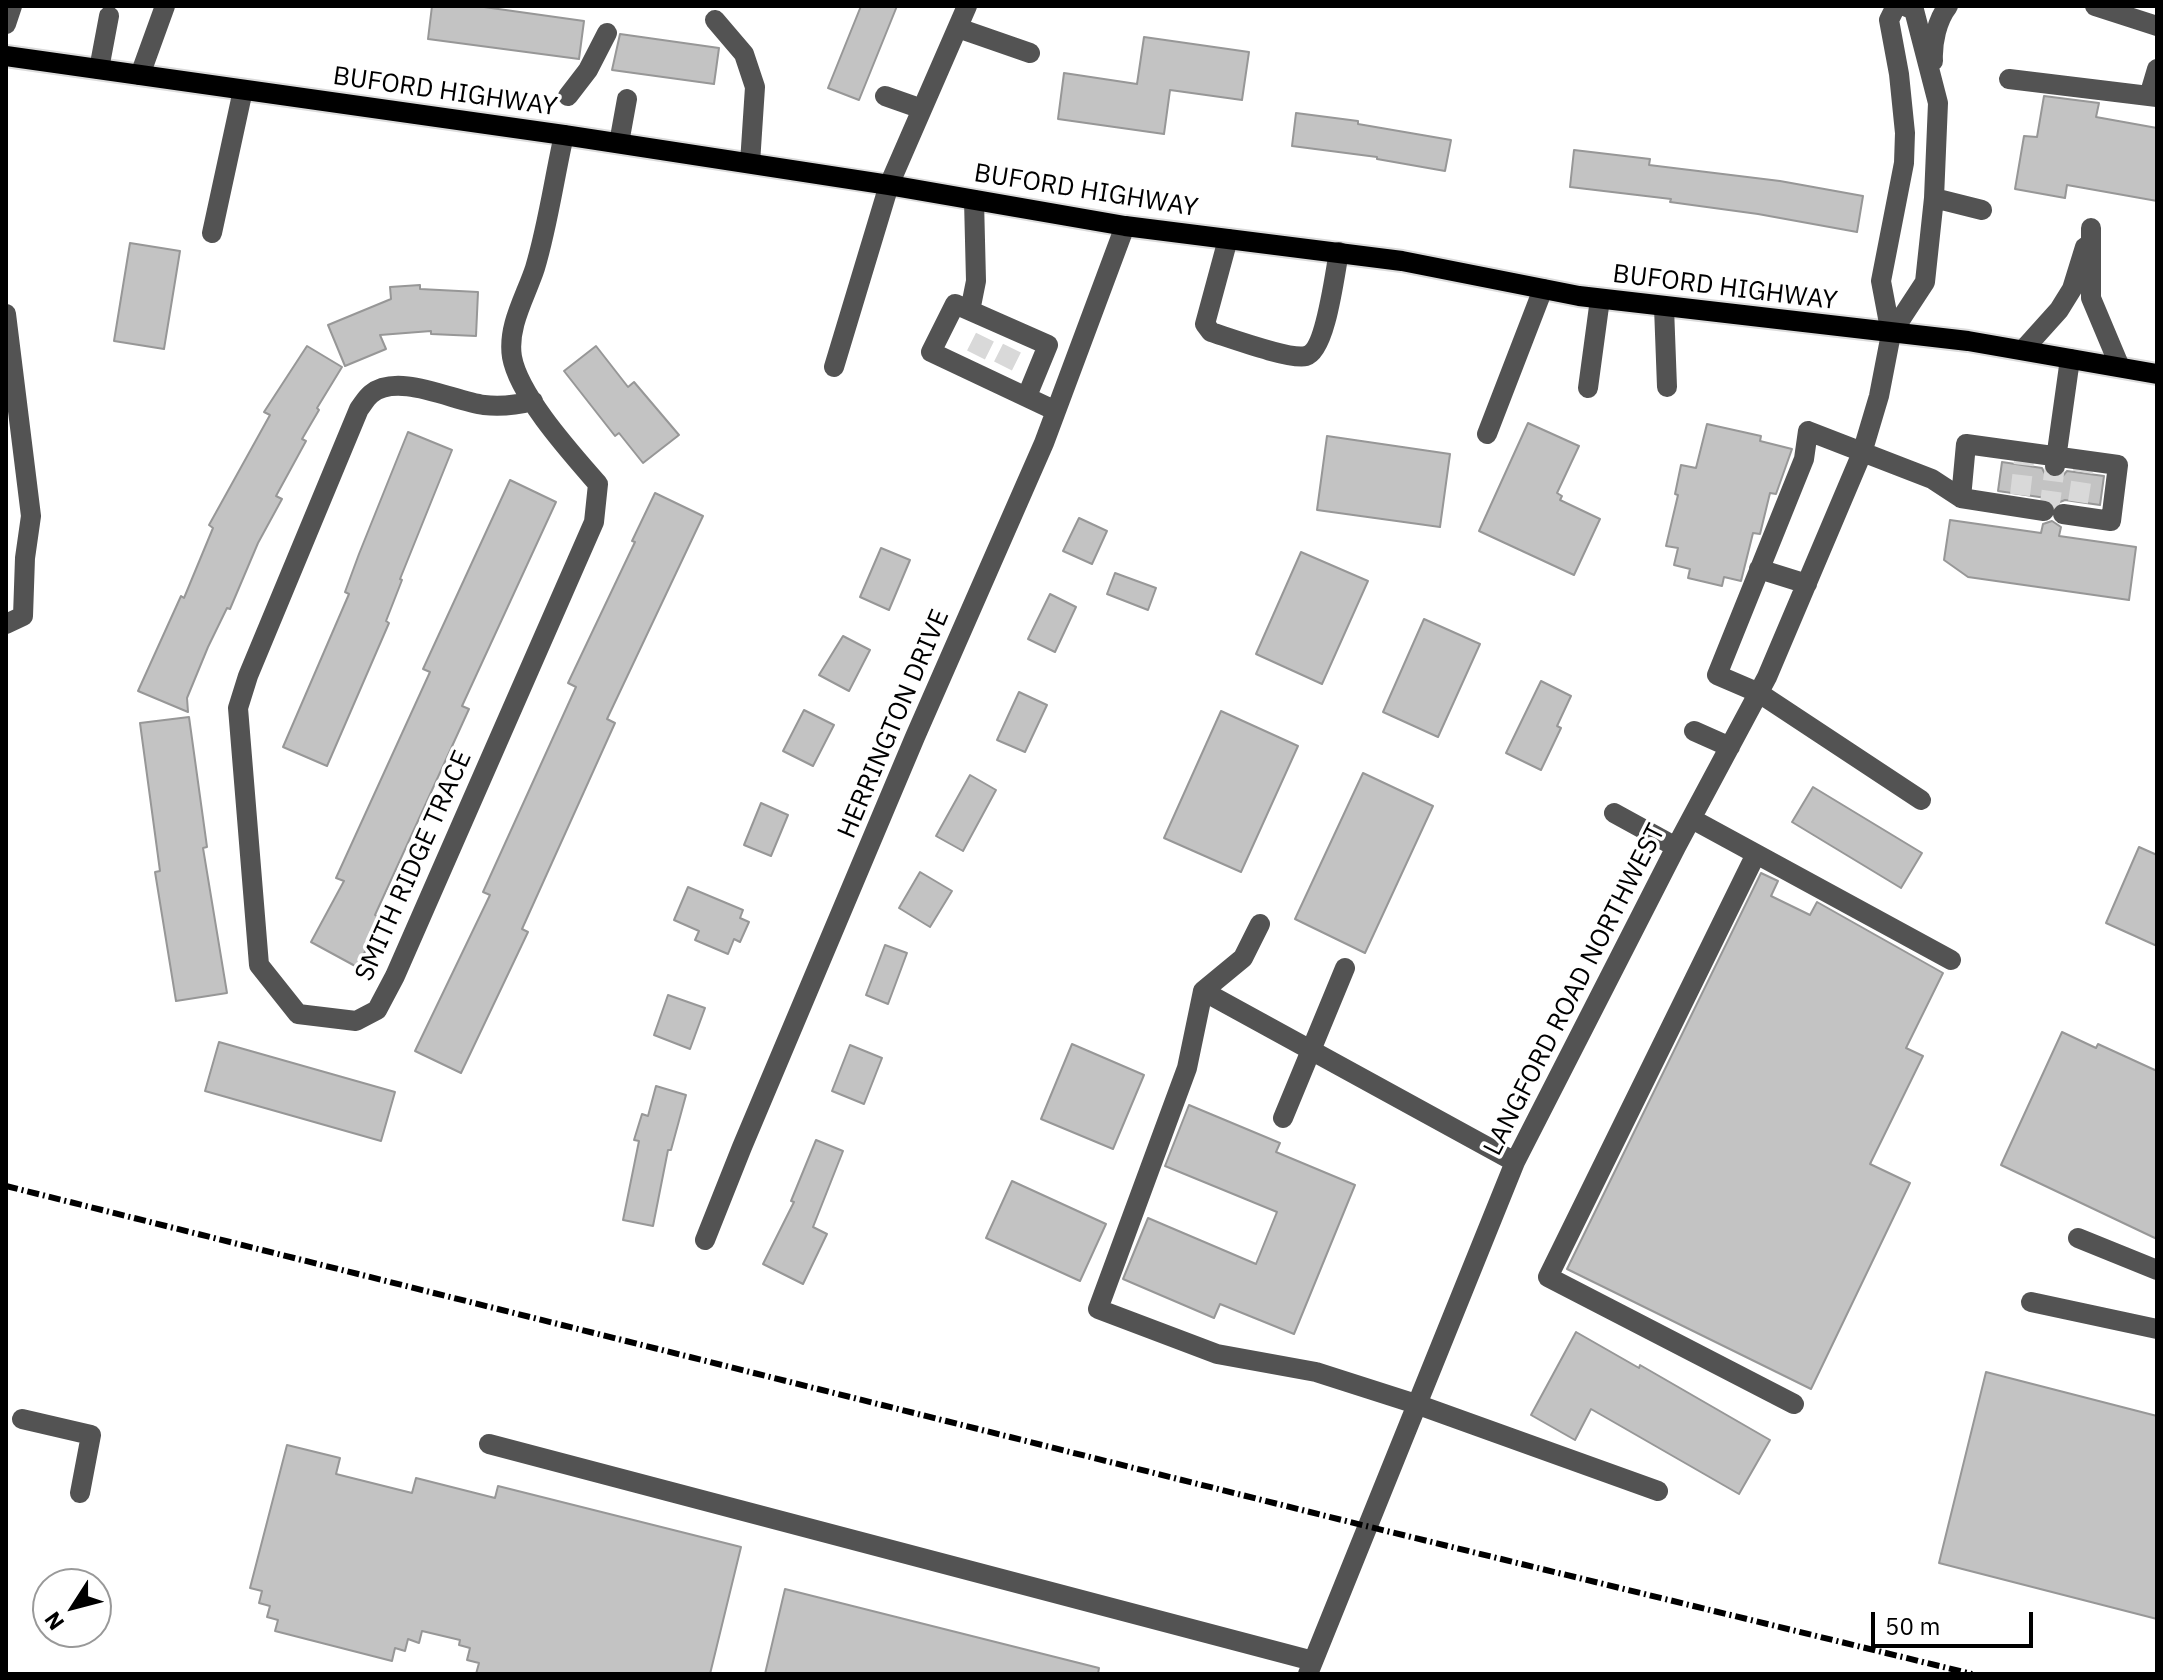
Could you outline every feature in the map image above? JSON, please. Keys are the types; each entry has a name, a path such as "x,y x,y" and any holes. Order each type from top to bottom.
{"main road":[{"name":"BUFORD HIGHWAY","path":"6,56 619,143 1125,226 1402,261 1600,299 1968,341 2157,374"}],"street":[{"path":"6,24 12,6"},
{"path":"140,75 165,6"},
{"path":"834,367 889,185 967,6"},
{"name":"LANGFORD ROAD NORTHWEST","path":"1310,1667 1515,1162 1782,647 1862,453 1879,396 1891,334 1881,281 1901,183 1905,133 1889,20 1896,6"},
{"name":"LANGFORD ROAD NORTHWEST","path":"1891,334 1925,282 1934,198 1938,103 1914,10 1905,6"},
{"path":"1934,81 1932,47 1943,12 1948,6"},
{"path":"2095,6 2157,26"},
{"path":"99,69 109,16"},
{"path":"715,20 744,54 755,87 750,163"},
{"path":"958,28 1030,53"},
{"path":"568,96 588,70 607,33"},
{"path":"2009,79 2153,97 2157,69"},
{"path":"212,233 243,90"},
{"path":"885,96 922,109"},
{"path":"619,143 627,99"},
{"name":"SMITH RIDGE TRACE","path":"533,401 508,406 486,405 452,399 427,389 394,385 372,393 359,409 248,676 238,708 259,965 298,1014 356,1021 377,1010 395,976 594,522 598,484 564,445 520,382 512,356 513,334 535,267 564,135"},
{"path":"1934,198 1982,210"},
{"path":"970,311 976,281 974,200"},
{"name":"HERRINGTON DRIVE","path":"705,1240 915,737 1056,411 1125,226"},
{"path":"2023,350 2059,310 2072,289 2091,228 2091,298 2120,367"},
{"path":"1228,239 1205,324 1211,332 1297,355 1306,356 1314,351 1323,333 1339,252"},
{"path":"1487,434 1543,289"},
{"path":"1588,388 1600,299"},
{"path":"1027,396 1048,345 1016,339 989,328 970,311 955,304 931,352 973,362 998,374 1027,396 1056,411"},
{"path":"1664,307 1667,387"},
{"path":"6,314 31,516 25,558 23,616 6,624"},
{"path":"2056,461 2070,359"},
{"path":"1921,800 1759,693 1717,675 1804,459 1808,431 1932,479 1961,498 2020,501 2111,521 2118,465 2083,465 1966,444 1961,498"},
{"path":"1759,569 1807,584"},
{"path":"1694,731 1730,747"},
{"path":"1614,813 1676,847"},
{"path":"1692,819 1951,960"},
{"path":"1756,854 1548,1277 1794,1404"},
{"path":"1260,924 1243,958 1203,991 1187,1068 1098,1309 1217,1354 1316,1372 1416,1404 1658,1491"},
{"path":"1283,1118 1345,968"},
{"path":"1203,991 1515,1162"},
{"path":"2078,1238 2157,1270"},
{"path":"2031,1302 2157,1329"},
{"path":"22,1419 91,1435 80,1493"},
{"path":"489,1444 1310,1667"}],"building":[{"path":"432,6 477,6 584,21 579,59 428,39"},
{"path":"861,6 897,6 859,100 828,88"},
{"path":"620,34 719,48 714,84 612,70"},
{"path":"1144,37 1249,52 1242,100 1170,90 1164,134 1058,119 1064,73 1137,84"},
{"path":"2044,96 2099,103 2096,117 2157,128 2157,201 2067,185 2065,198 2015,189 2024,136 2037,137"},
{"path":"1296,113 1358,121 1358,124 1451,140 1445,171 1377,157 1292,146"},
{"path":"1574,150 1650,159 1649,165 1780,181 1863,196 1857,232 1670,202 1671,199 1570,187"},
{"path":"130,243 180,251 164,349 114,341"},
{"path":"420,285 420,289 478,292 476,336 431,334 431,331 380,335 386,349 345,366 328,325 391,299 390,287"},
{"path":"307,346 342,367 302,439 306,441 276,496 282,499 258,543 230,609 227,608 208,647 187,698 188,712 138,691 181,596 184,598 213,528 209,525 270,415 264,412"},
{"path":"596,346 628,387 634,382 679,435 643,463 619,433 615,436 564,371"},
{"path":"1528,423 1579,446 1557,493 1562,496 1560,500 1600,519 1574,575 1479,531"},
{"path":"1707,424 1761,436 1760,441 1792,449 1776,494 1770,493 1760,534 1753,533 1741,581 1724,577 1722,586 1688,578 1690,569 1674,565 1678,548 1666,546 1678,495 1675,494 1681,465 1696,468"},
{"path":"408,432 452,450 400,579 386,621 389,623 327,766 283,747 349,594 345,592"},
{"path":"1327,436 1450,454 1440,527 1317,510"},
{"path":"2002,462 2042,468 2046,476 2054,479 2061,478 2067,471 2104,476 2100,505 2065,500 2055,504 2046,498 1998,491"},
{"path":"510,480 556,502 462,706 469,709 375,915 382,919 357,967 311,942 344,881 336,878 430,672 423,669"},
{"path":"655,493 703,516 607,719 615,723 522,929 528,932 461,1073 415,1051 490,895 483,892 576,687 568,683"},
{"path":"1079,518 1107,531 1092,564 1063,551"},
{"path":"1950,520 2041,533 2043,524 2052,521 2061,527 2059,536 2136,547 2129,600 1968,577 1944,560"},
{"path":"881,548 910,560 889,610 860,597"},
{"path":"1301,552 1368,581 1322,684 1256,654"},
{"path":"1115,573 1156,588 1148,610 1107,594"},
{"path":"1050,594 1076,607 1055,652 1028,639"},
{"path":"1424,619 1480,644 1438,737 1383,712"},
{"path":"843,636 870,650 849,691 819,675"},
{"path":"1541,681 1571,696 1557,726 1561,728 1541,770 1506,753"},
{"path":"1019,692 1047,705 1025,752 997,740"},
{"path":"804,710 834,725 813,766 783,751"},
{"path":"1221,711 1298,746 1241,872 1164,838"},
{"path":"189,717 207,847 203,848 227,993 176,1001 155,872 160,871 140,723"},
{"path":"1363,773 1433,806 1365,953 1295,919"},
{"path":"970,775 996,790 963,851 936,836"},
{"path":"1813,787 1922,853 1901,888 1792,822"},
{"path":"761,803 788,815 771,856 744,845"},
{"path":"2139,847 2157,855 2157,946 2106,923"},
{"path":"920,872 952,891 930,927 899,908"},
{"path":"1761,873 1778,881 1771,896 1810,915 1817,902 1943,973 1906,1048 1923,1056 1870,1164 1910,1183 1811,1389 1567,1269"},
{"path":"688,887 743,910 740,918 749,922 740,942 734,939 728,954 695,940 699,931 674,920"},
{"path":"885,945 907,953 888,1004 866,995"},
{"path":"668,995 705,1008 690,1049 654,1035"},
{"path":"2062,1032 2096,1048 2098,1044 2157,1071 2157,1239 2001,1165"},
{"path":"219,1042 395,1092 381,1141 205,1091"},
{"path":"1072,1044 1144,1075 1113,1149 1041,1119"},
{"path":"850,1045 882,1058 864,1104 832,1091"},
{"path":"656,1086 686,1095 671,1150 668,1150 653,1226 623,1220 639,1141 634,1140 642,1114 648,1116"},
{"path":"1189,1105 1280,1143 1276,1152 1355,1185 1294,1334 1220,1304 1214,1318 1123,1279 1148,1218 1256,1264 1277,1212 1165,1166"},
{"path":"816,1140 843,1151 813,1227 827,1234 803,1284 763,1264 794,1202 791,1201"},
{"path":"1012,1181 1106,1224 1080,1281 986,1238"},
{"path":"1576,1332 1770,1440 1739,1494 1591,1409 1575,1440 1531,1415"},
{"path":"1986,1372 2157,1416 2157,1619 1939,1563"},
{"path":"287,1445 340,1458 336,1474 412,1493 416,1478 495,1498 498,1486 741,1547 710,1674 476,1674 479,1663 467,1660 470,1648 459,1645 460,1640 422,1631 419,1643 408,1639 405,1651 395,1648 392,1661 275,1631 278,1620 267,1617 270,1606 259,1603 262,1591 250,1588"},
{"path":"785,1589 1099,1668 1098,1674 765,1674"}],"tunnel":[{"path":"976,355 986,335"},
{"path":"1003,366 1013,346"},
{"path":"2020,495 2024,461"},
{"path":"2049,511 2055,466"},
{"path":"2078,502 2083,470"}],"railway":[{"path":"6,1186 1972,1674"}]}
